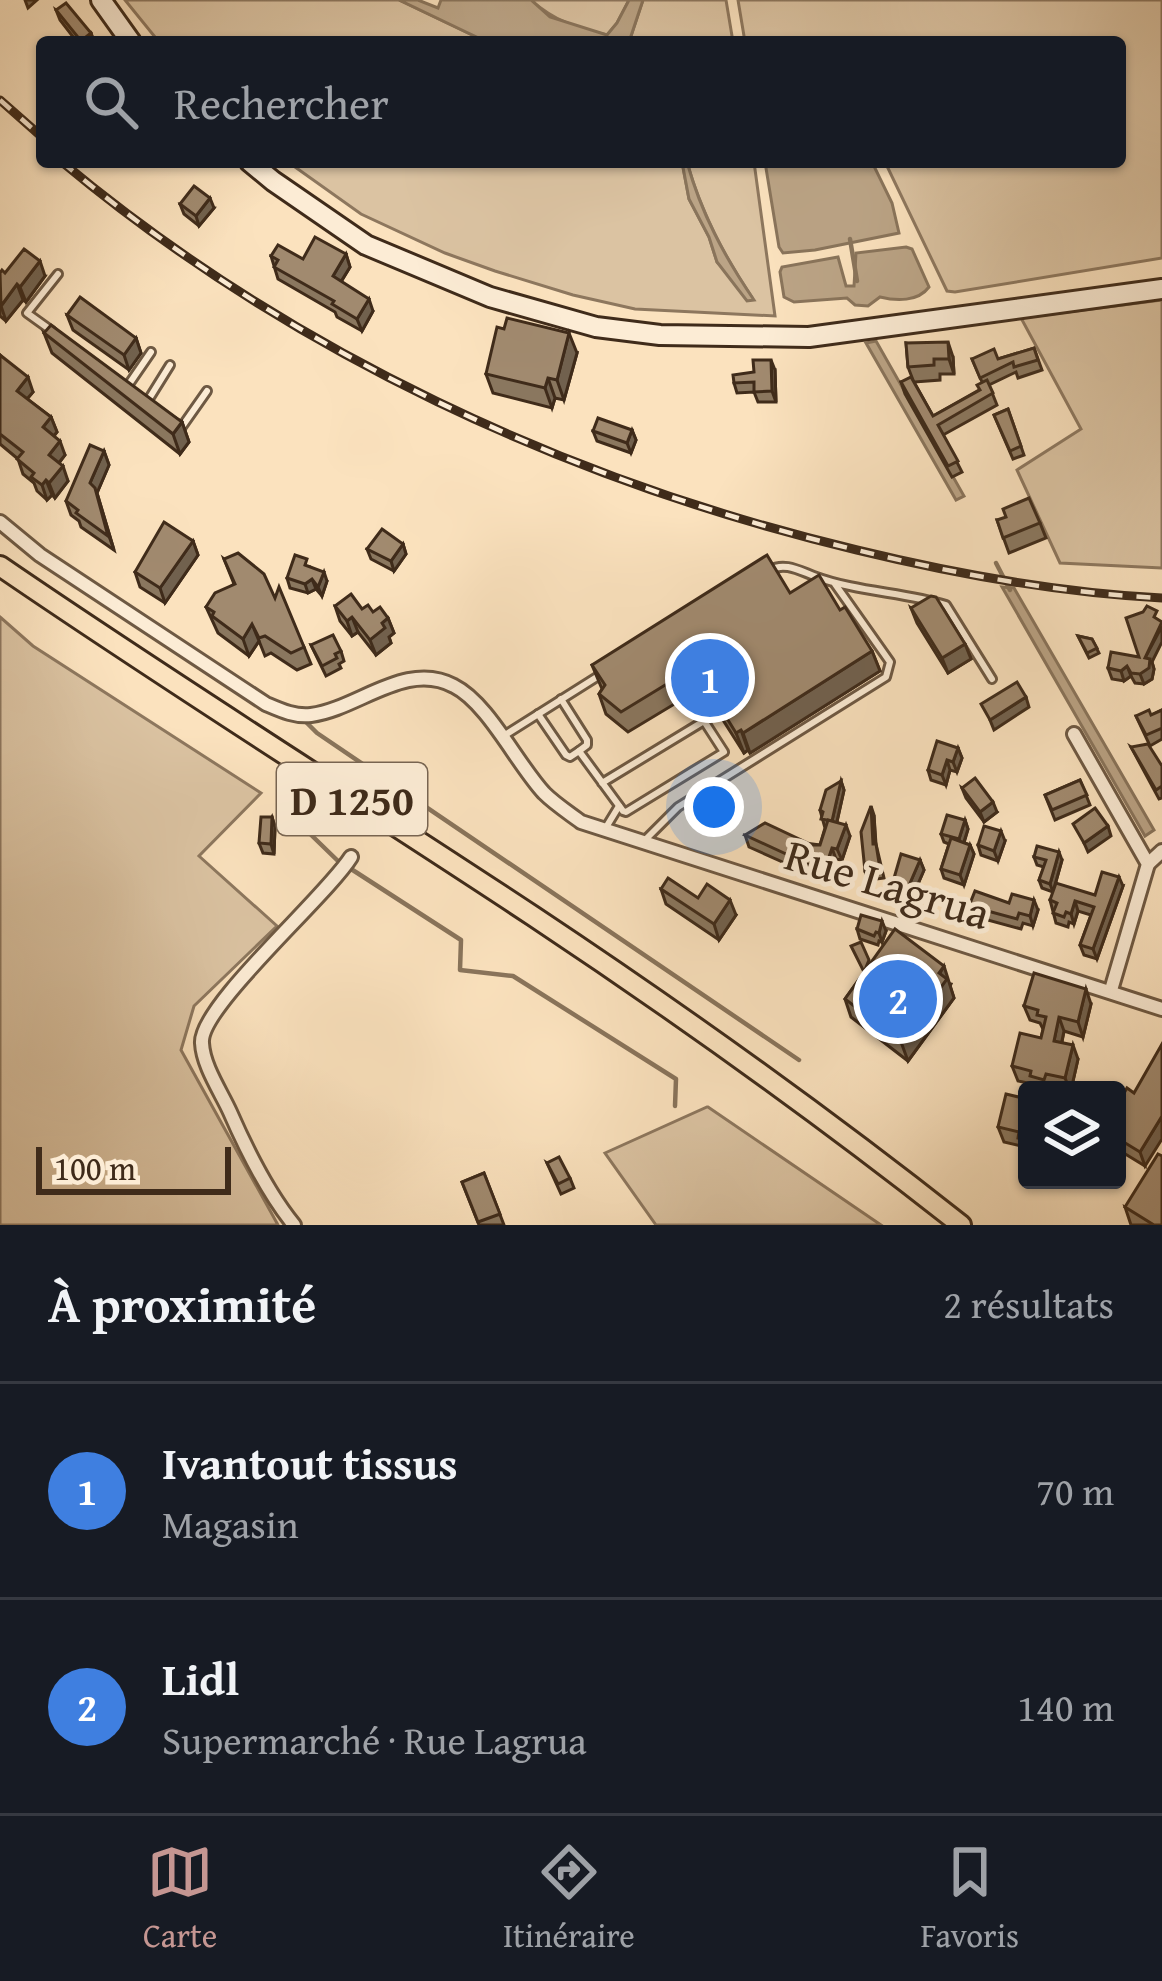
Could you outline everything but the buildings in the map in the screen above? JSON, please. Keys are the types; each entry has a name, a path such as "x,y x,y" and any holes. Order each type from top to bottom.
{"main road":[{"path":"101,0 127,36"},
{"path":"257,168 366,244 490,297 596,327 660,335 809,338 1162,289"},
{"name":"D 1250","path":"0,566 535,917 865,1150 961,1225"},
{"path":"865,1150 948,1225"}],"street":[{"name":"Rue Lagrua","path":"0,522 40,554 266,704 309,715 400,682 449,682 469,695 545,794 581,822 1162,1009"},
{"path":"1074,734 1148,864"},
{"path":"1111,990 1148,864 1162,851"},
{"path":"294,1225 273,1198 238,1132 201,1041 208,1022 231,991 328,889 351,857"}],"lane":[{"path":"58,274 27,313 61,338"},
{"path":"151,352 128,387 147,402 170,365"},
{"path":"164,415 182,428 207,392"},
{"path":"756,578 776,566 786,566 836,584 946,605 992,679"},
{"path":"643,842 678,807 886,677 890,662 836,584"},
{"path":"502,737 600,675"},
{"path":"538,714 570,757 588,743 561,699"},
{"path":"579,751 602,783 619,806 626,812 721,756 723,749 707,722 700,722 602,783"},
{"path":"604,829 619,806"}],"shaded area":[{"path":"125,0 399,0 474,36 154,36"},
{"path":"399,0 418,0 438,8 441,0 531,0 550,17 607,35 629,0 643,0 631,36 474,36"},
{"path":"531,0 629,0 607,35 566,23"},
{"path":"643,0 726,0 732,36 631,36"},
{"path":"738,0 1162,0 1162,258 947,291 888,168 1126,168 1126,36 744,36"},
{"path":"296,168 683,168 689,199 717,262 753,299 714,234 689,168 755,168 775,316 635,309 573,295 445,253 361,214"},
{"path":"683,168 689,168 714,234 754,300 747,301 717,262 689,199"},
{"path":"766,168 875,168 892,203 899,233 815,250 783,253"},
{"path":"912,249 929,287 913,298 880,297 868,306 855,305 847,298 794,302 784,297 782,267 838,257 846,286 854,286 856,253"},
{"path":"1162,300 1162,568 1060,563 1017,470 1081,429 1021,318"},
{"path":"876,341 964,496 956,500 866,343"},
{"path":"1002,587 1014,588 1154,830 1145,836"},
{"path":"0,617 33,646 261,793 199,856 277,926 194,1006 181,1050 278,1225 0,1225"},
{"path":"707,1107 881,1225 656,1225 605,1153"}],"waterway":[{"path":"850,239 857,281"},
{"path":"996,563 1010,590"},
{"path":"304,720 799,1060"},
{"path":"292,828 304,828 338,861"},
{"path":"348,867 461,940 460,970 513,976 676,1079 675,1106"}],"railway":[{"path":"0,100 36,132"},
{"path":"70,168 242,293 338,350 539,447 643,487 857,550 1008,581 1162,598"}],"place":[{"name":"Ivantout tissus","path":"710,678"},
{"name":"Lidl","path":"898,999"}]}
